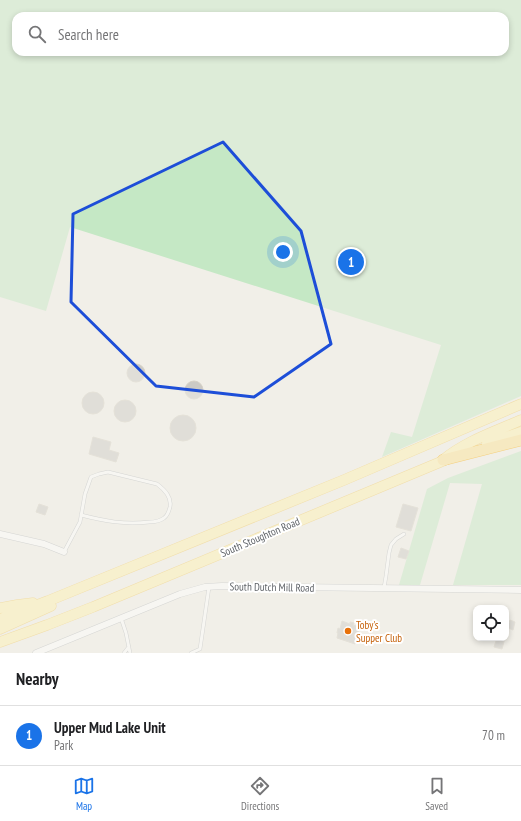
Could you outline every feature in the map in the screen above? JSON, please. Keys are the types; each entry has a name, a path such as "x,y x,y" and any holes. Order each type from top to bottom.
{"highway":[{"path":"443,460 521,440"}],"main road":[{"name":"South Stoughton Road","path":"48,600 344,480 521,404"},
{"path":"443,460 454,451 469,443 521,420"},
{"name":"South Stoughton Road","path":"0,642 47,625 443,460 521,432"},
{"path":"0,630 53,605 60,596"},
{"path":"0,608 48,600"},
{"path":"0,619 48,600"}],"street":[{"path":"0,534 44,544 64,552"},
{"name":"South Dutch Mill Road","path":"36,653 180,594 205,587 521,590"}],"lane":[{"path":"64,552 80,522 81,515 85,494 91,477 108,472 158,484 168,493 170,500 170,508 167,514 164,518 156,521 126,524 109,522 81,515"},
{"path":"383,589 391,545 396,539 404,534"},
{"path":"191,653 200,649 209,587"},
{"path":"121,618 130,653"},
{"path":"124,653 128,648"}],"highlighted area":[{"path":"223,142 301,231 331,344 254,397 156,386 71,302 73,214"}],"green space":[{"path":"0,0 521,0 521,396 382,457 391,432 412,437 441,345 70,227 46,311 0,297"},
{"path":"521,451 521,585 453,585 482,484 450,483 420,585 399,585 427,489 448,478"}],"building":[{"path":"136,364 142,367 145,373 142,379 136,382 130,379 127,373 130,367"},
{"path":"194,381 200,384 203,390 200,396 194,399 188,396 185,390 188,384"},
{"path":"93,392 97,393 103,399 103,407 97,413 93,414 89,413 83,407 82,403 83,399 89,393"},
{"path":"125,400 129,401 135,407 135,415 129,421 125,422 121,421 115,415 114,411 115,407 121,401"},
{"path":"183,415 192,419 196,428 192,437 183,441 174,437 170,428 174,419"},
{"path":"93,437 111,442 109,450 119,453 116,462 89,454"},
{"path":"39,504 48,507 45,515 36,512"},
{"path":"403,504 418,508 411,531 396,527"},
{"path":"401,548 409,551 406,559 398,557"},
{"path":"510,620 515,622 513,630 509,628"},
{"name":"Toby's Supper Club","path":"342,621 350,624 350,622 354,623 353,625 360,627 355,644 337,638 338,628 340,629"},
{"path":"496,641 504,641 502,649 494,647"}],"place":[{"name":"Upper Mud Lake Unit","path":"351,262"},
{"name":"Toby's Supper Club","path":"348,631"}]}
